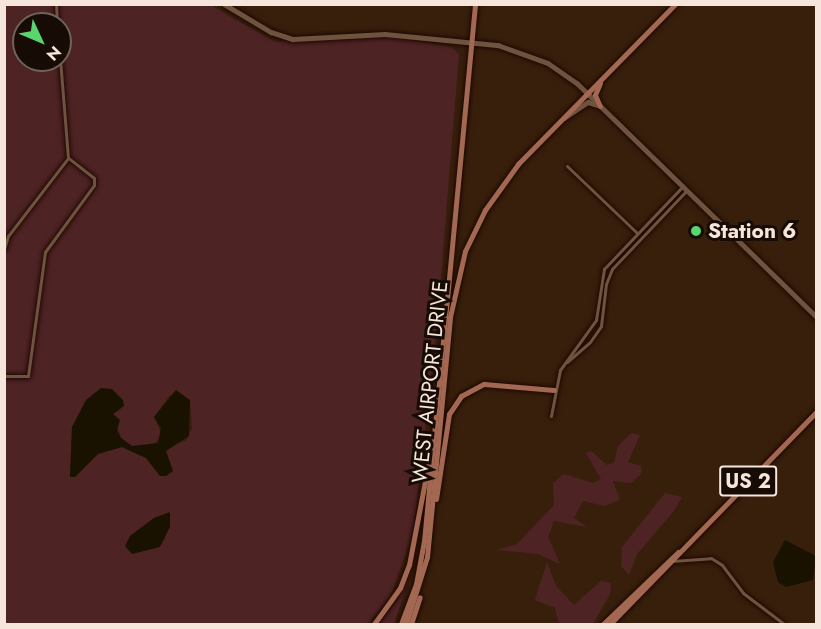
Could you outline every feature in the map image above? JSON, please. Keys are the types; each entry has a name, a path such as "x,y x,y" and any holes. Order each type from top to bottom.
{"main road":[{"path":"224,4 271,32 293,39 367,32 471,42 510,48 539,58 588,93 816,316"},
{"name":"WEST AIRPORT DRIVE","path":"401,624 422,557 475,4"},
{"name":"WEST AIRPORT DRIVE","path":"406,624 427,557 450,317 458,271 477,225 497,191 561,120 675,4"},
{"path":"600,106 595,93 603,77"},
{"path":"561,120 588,102 600,106"},
{"path":"432,518 449,414 456,400 472,387 484,384 554,390"},
{"name":"US 2","path":"610,624 816,412"},
{"path":"374,624 394,597 409,565 434,434"},
{"path":"411,624 422,593 427,557"},
{"name":"US 2","path":"603,624 671,560"}],"street":[{"path":"4,249 8,236 68,158 61,72"},
{"path":"4,376 28,376 45,252 94,185 94,178 68,158"},
{"path":"567,166 641,238"},
{"path":"551,416 554,390 565,363 594,325 602,275 637,234 685,188"},
{"path":"565,363 600,328 608,277 685,188"},
{"path":"602,275 608,277"},
{"path":"594,325 600,328"},
{"path":"671,560 711,558 722,565 743,593 784,624"}],"shaded area":[{"path":"4,5 211,5 275,42 392,37 451,47 459,54 438,315 413,533 390,597 368,624 5,624","holes":["170,395 190,400 192,428 186,441 169,446 166,451 171,466 160,476 146,458 122,447 98,454 75,477 70,477 72,427 79,414 120,410 113,414 121,438 132,446 152,446 162,435 154,417","170,513 164,540 153,549 138,550 130,536 154,518"]},
{"path":"101,388 112,389 123,400 124,406 113,414 120,420 117,430 121,438 132,446 158,443 161,428 154,417 176,390 190,400 189,436 166,451 173,471 166,476 160,476 146,458 122,447 98,454 75,477 70,477 72,427 86,400"},
{"path":"631,433 640,435 628,462 641,466 642,473 631,483 613,481 620,500 604,506 583,501 574,518 587,527 554,521 548,537 560,564 538,554 497,550 517,544 554,505 553,483 564,474 593,483 601,479 586,453 591,451 607,465 614,463 618,446"},
{"path":"665,493 682,497 674,511 637,554 629,575 621,566 622,547"},
{"path":"170,512 170,527 160,547 132,554 125,546 130,536 154,518"},
{"path":"785,540 816,556 813,580 786,587 778,582 773,562"},
{"path":"547,562 556,586 574,605 601,581 611,583 610,594 593,624 559,624 555,608 535,600"},
{"path":"412,570 394,624 379,624 399,597"}],"place":[{"name":"Station 6","path":"696,231"}]}
